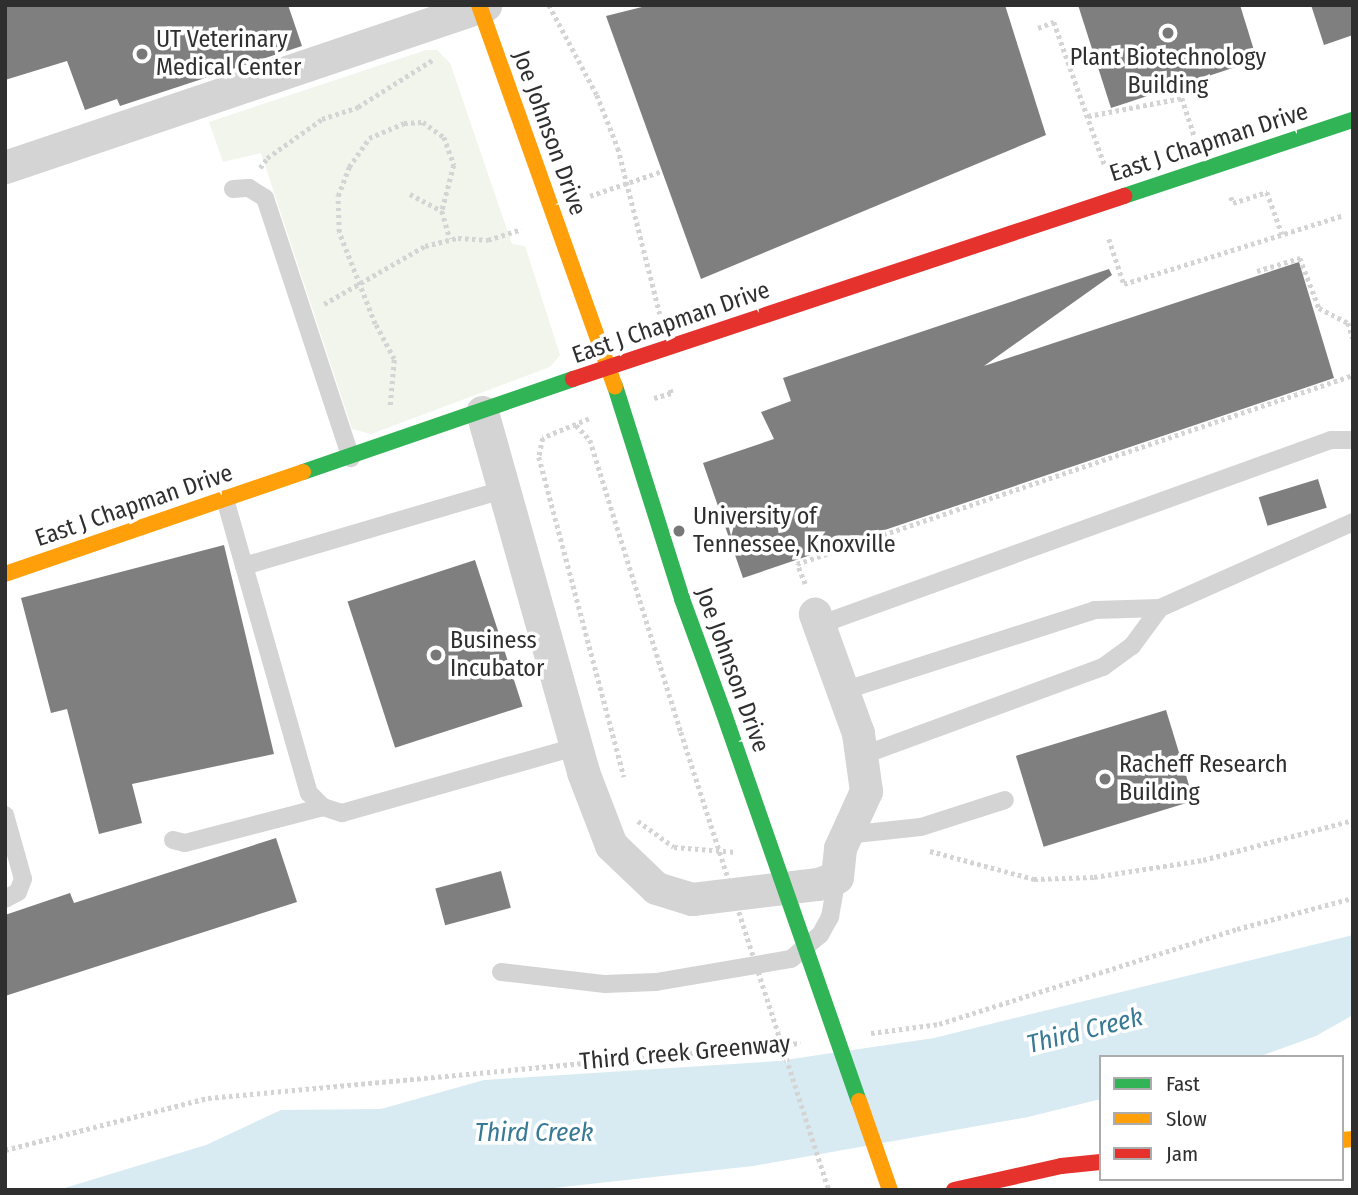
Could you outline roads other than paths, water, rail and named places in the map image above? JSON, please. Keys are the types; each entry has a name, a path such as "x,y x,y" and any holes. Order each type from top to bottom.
{"street":[{"path":"5,167 481,6"},
{"name":"Joe Johnson Drive","path":"481,6 608,367 682,599 890,1190"},
{"name":"East J Chapman Drive","path":"5,574 351,458 608,367 1353,120"},
{"path":"482,412 576,747 611,845 656,888 692,899 818,884 837,877 846,835 866,791 858,733 817,620"},
{"path":"954,1190 1061,1166 1099,1162"}],"lane":[{"path":"241,189 265,198 351,458"},
{"path":"817,620 1331,440 1353,440"},
{"path":"244,566 503,489"},
{"path":"225,499 309,793 323,807 342,813 576,747"},
{"path":"843,691 1095,610 1160,608 1353,522"},
{"path":"861,756 1102,667 1132,646 1160,608"},
{"path":"846,835 921,827 1005,800"},
{"path":"173,840 185,843 323,807"},
{"path":"5,815 23,880 18,892 5,900"},
{"path":"501,972 605,984 656,982 792,959 820,935 830,916 837,877"}],"water":[{"name":"Third Creek","path":"1353,935 1353,1015 1316,1036 1264,1055 1099,1055 1099,1099 1028,1117 753,1166 536,1190 58,1190 206,1145 281,1110 381,1109 484,1080 778,1061 934,1038"}],"place":[{"name":"Plant Biotechnology Building","path":"1168,33"},
{"name":"UT Veterinary Medical Center","path":"142,54"},
{"name":"University of Tennessee, Knoxville","path":"679,531"},
{"name":"Business Incubator","path":"436,655"},
{"name":"Racheff Research Building","path":"1105,779"}]}
